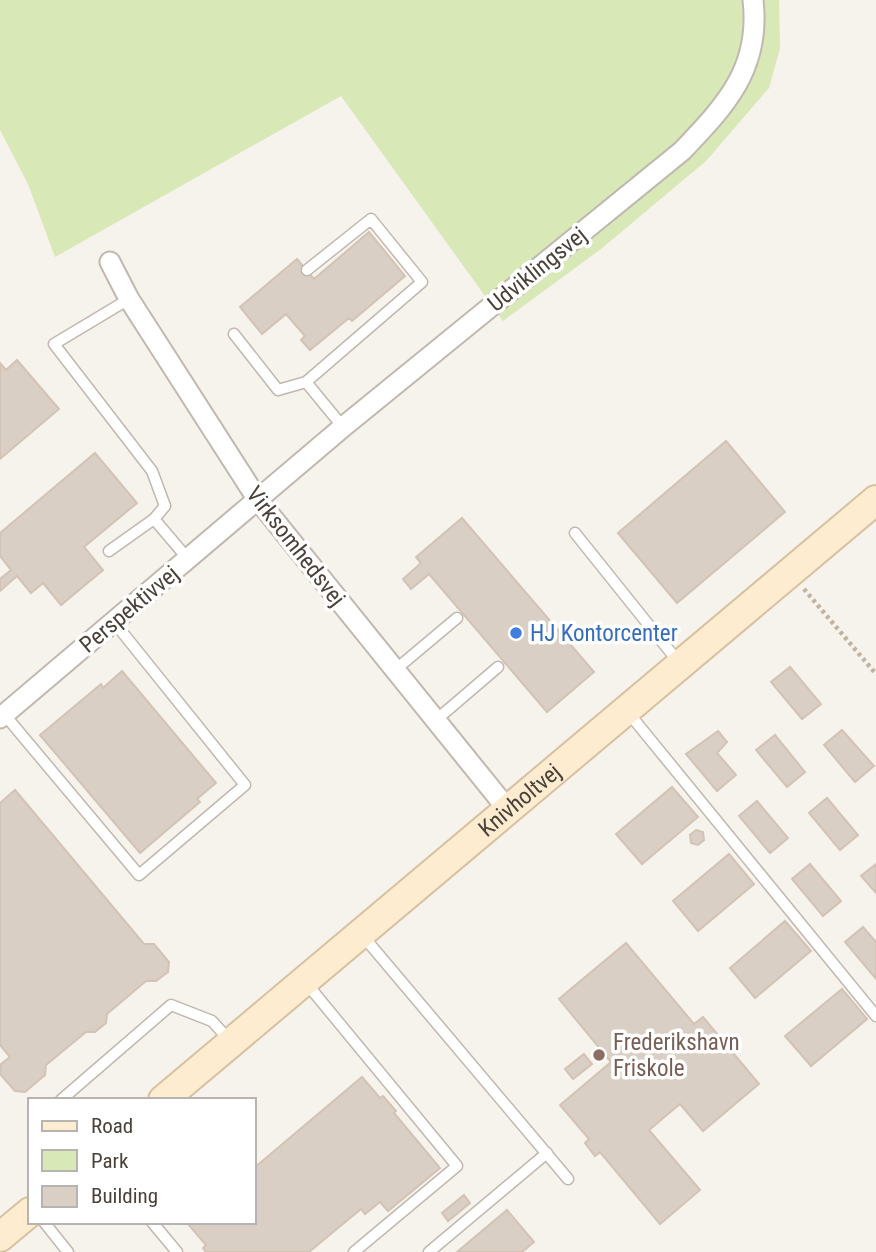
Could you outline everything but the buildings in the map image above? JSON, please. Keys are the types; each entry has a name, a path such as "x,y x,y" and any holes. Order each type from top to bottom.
{"street":[{"name":"Udviklingsvej","path":"258,500 343,427 682,150 718,113 744,76 756,19 753,0"},
{"name":"Virksomhedsvej","path":"110,262 129,299 258,500 509,811"},
{"name":"Perspektivvej","path":"2,716 258,500"},
{"name":"Knivholtvej","path":"165,1098 876,500"},
{"path":"0,1237 28,1214"}],"lane":[{"path":"233,334 278,390 306,382 422,282 371,219 307,270"},
{"path":"109,551 154,520 165,506 152,471 54,344 129,299"},
{"path":"306,382 343,427"},
{"path":"154,520 188,559"},
{"path":"575,533 681,665"},
{"path":"395,670 457,618"},
{"path":"2,716 139,875 244,785 114,622"},
{"path":"436,720 498,667"},
{"path":"627,710 876,1016"},
{"path":"360,933 568,1179"},
{"path":"304,981 457,1166 354,1252"},
{"path":"63,1098 171,1005 212,1021 231,1042"},
{"path":"429,1252 547,1153"},
{"path":"46,1224 68,1252"},
{"path":"154,1224 177,1252"}],"path":[{"path":"790,572 876,674"}],"green space":[{"path":"0,0 779,0 780,48 769,88 706,161 601,249 503,321 341,96 55,257 28,184 0,130"}],"place":[{"name":"HJ Kontorcenter","path":"516,633"},
{"name":"Frederikshavn Friskole","path":"599,1055"}]}
